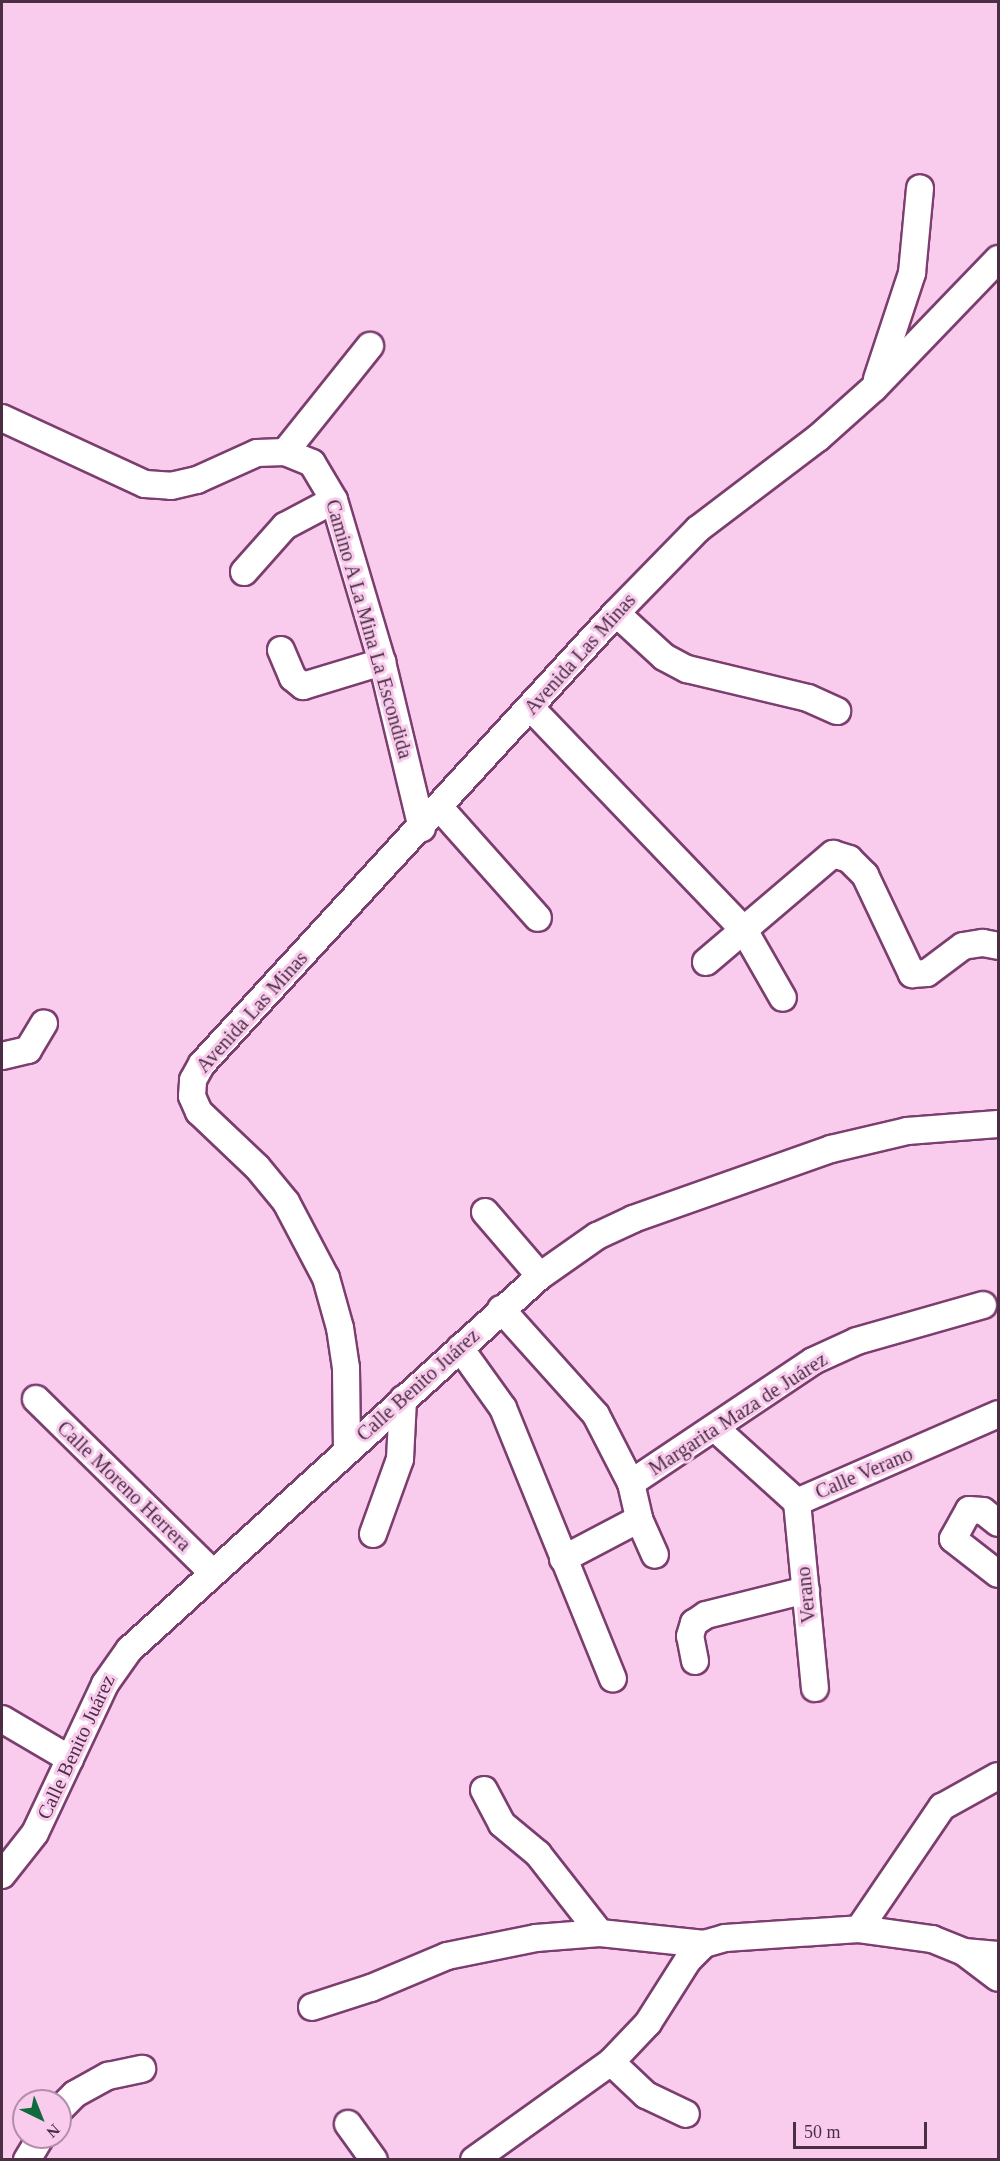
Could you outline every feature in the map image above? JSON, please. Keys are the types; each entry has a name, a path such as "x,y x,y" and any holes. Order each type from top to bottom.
{"street":[{"path":"874,388 912,273 920,188"},
{"name":"Avenida Las Minas","path":"347,1450 346,1368 340,1328 326,1278 286,1202 256,1167 200,1112 192,1096 193,1080 202,1064 422,828 616,613 698,529 818,438 874,388 999,259"},
{"path":"2,418 145,484 171,486 197,480 257,453 285,452 369,346"},
{"name":"Camino A La Mina La Escondida","path":"285,452 312,463 334,500 382,662 422,828"},
{"path":"244,572 285,526 334,500"},
{"path":"616,613 664,657 687,669 800,695 837,711"},
{"path":"281,650 293,678 303,687 382,662"},
{"path":"531,708 744,930 783,998"},
{"path":"440,808 537,918"},
{"path":"706,962 825,858 842,854 865,875 912,974 927,973 963,946 982,943 999,946"},
{"path":"2,1056 28,1050 44,1023"},
{"name":"Calle Benito Juárez","path":"2,1875 35,1833 115,1666 347,1450 540,1276 597,1236 633,1219 831,1149 907,1131 999,1124"},
{"path":"485,1212 540,1276"},
{"name":"Margarita Maza de Juárez","path":"631,1483 813,1360 857,1341 983,1305"},
{"path":"501,1309 596,1415 631,1483 639,1518 656,1555"},
{"path":"460,1348 503,1408 613,1679"},
{"name":"Calle Moreno Herrera","path":"36,1399 213,1573"},
{"path":"373,1534 400,1459 403,1399"},
{"name":"Calle Verano","path":"715,1428 797,1502 999,1414"},
{"name":"Verano","path":"797,1502 816,1688"},
{"path":"999,1523 982,1511 969,1510 953,1539 999,1574"},
{"path":"563,1559 639,1518"},
{"path":"695,1661 690,1636 694,1623 706,1615 806,1590"},
{"path":"2,1719 70,1759"},
{"path":"859,1929 942,1807 999,1776"},
{"path":"484,1790 502,1824 538,1854 600,1933"},
{"path":"312,2007 471,1950 536,1938 600,1933 704,1944 725,1938 859,1929 932,1939 964,1952 999,1978"},
{"path":"474,2160 611,2062 648,2023 688,1960 704,1944"},
{"path":"964,1952 999,1955"},
{"path":"611,2062 646,2095 686,2114"},
{"path":"72,2097 108,2076 142,2069"},
{"path":"348,2124 375,2160"}]}
